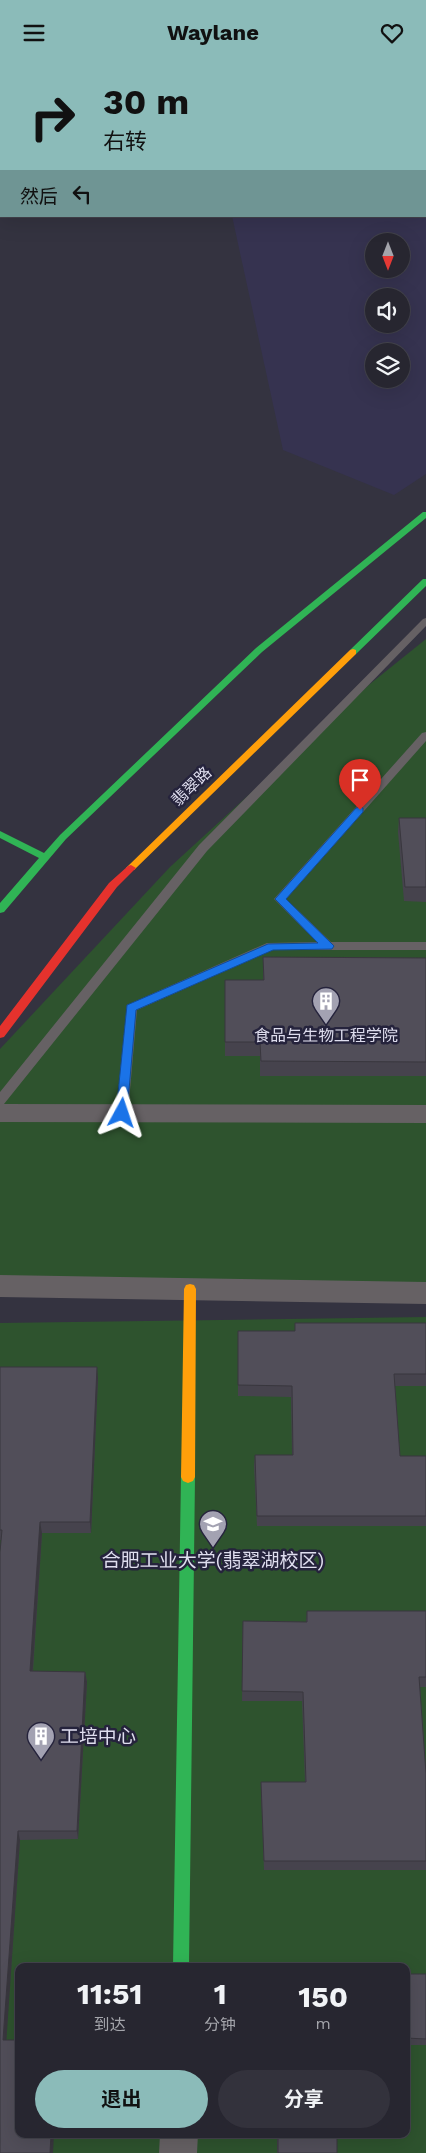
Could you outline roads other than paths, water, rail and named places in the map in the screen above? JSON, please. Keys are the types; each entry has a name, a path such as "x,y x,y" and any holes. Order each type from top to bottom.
{"main road":[{"path":"0,910 62,837 259,650 426,514"},
{"name":"翡翠路","path":"0,1034 113,885 426,581"},
{"path":"0,834 45,857"},
{"path":"181,1963 190,1289"}],"street":[{"path":"0,1113 426,1114"},
{"path":"0,1286 426,1293"},
{"path":"178,2138 178,2153"}],"lane":[{"path":"0,1101 203,848 426,621"},
{"path":"328,946 280,899 426,735"},
{"path":"122,1113 131,1008 271,946 426,946"}],"place":[{"name":"食品与生物工程学院","path":"326,1025"},
{"name":"合肥工业大学(翡翠湖校区)","path":"213,1548"},
{"name":"工培中心","path":"41,1760"}]}
